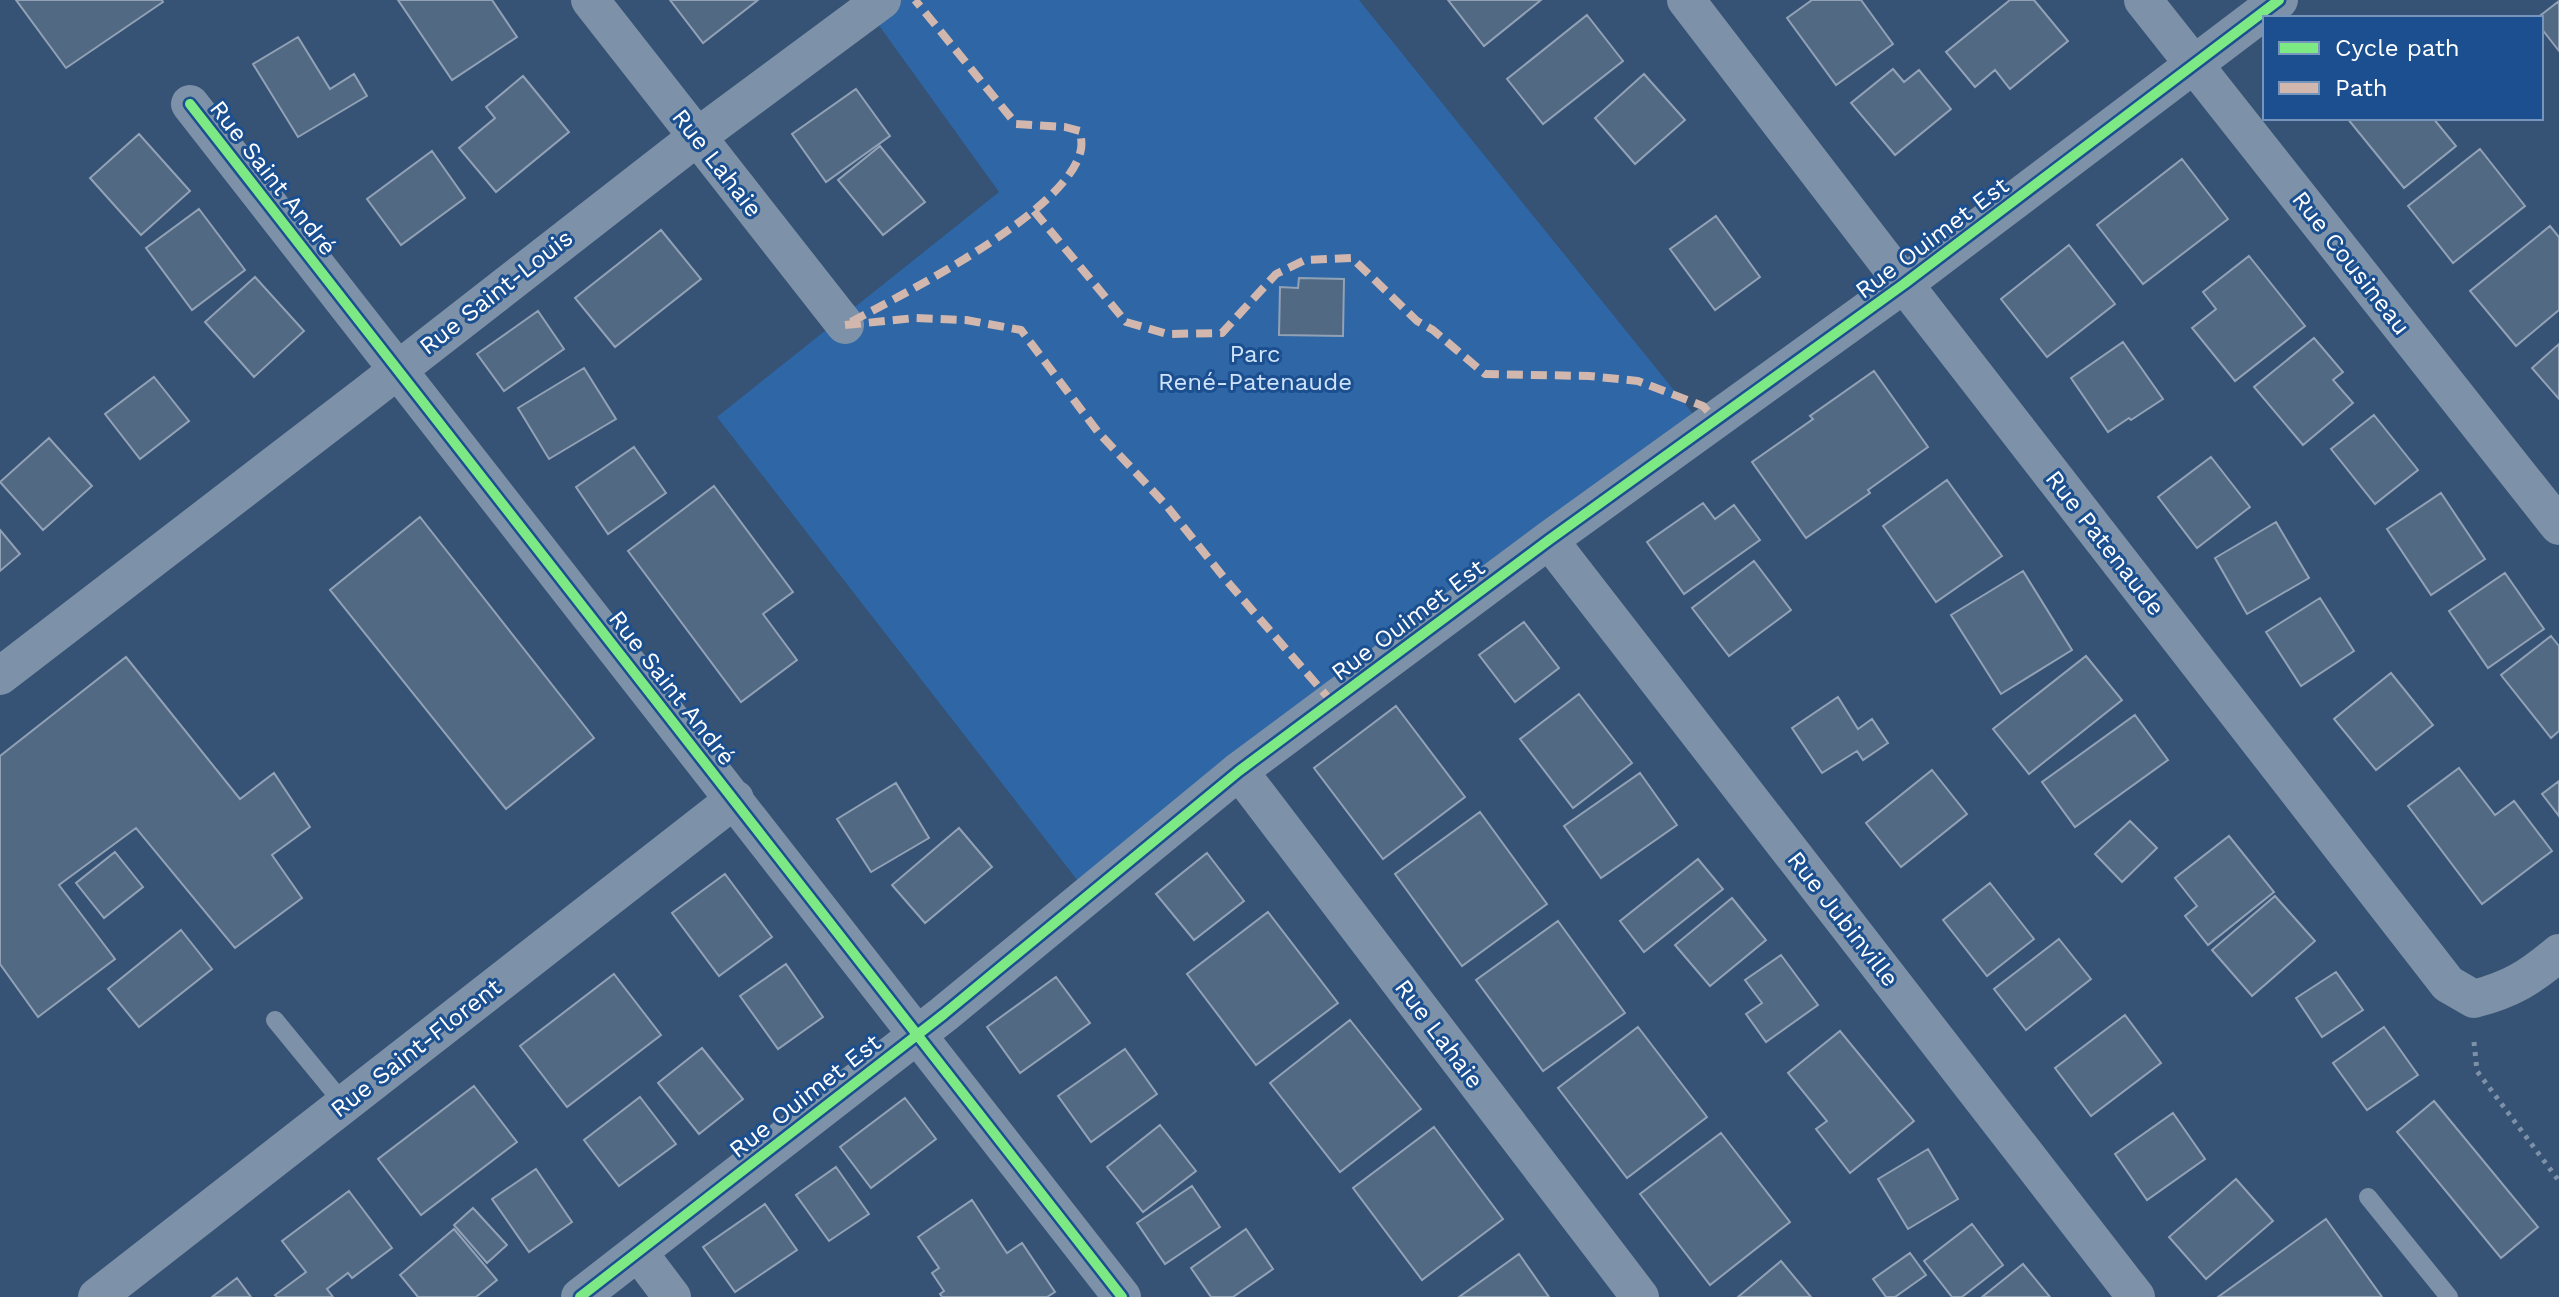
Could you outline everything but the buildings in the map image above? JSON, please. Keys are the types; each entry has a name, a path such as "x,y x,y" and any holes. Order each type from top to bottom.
{"street":[{"name":"Rue Lahaie","path":"590,0 845,325"},
{"name":"Rue Saint-Louis","path":"0,676 697,137 882,0"},
{"name":"Rue Patenaude","path":"1686,0 2448,984 2474,999 2502,991 2530,977 2559,953"},
{"name":"Rue Cousineau","path":"2143,0 2559,526"},
{"name":"Rue Ouimet Est","path":"580,1297 918,1035 1239,771 1549,540 1904,284 2279,0"},
{"name":"Rue Saint André","path":"190,104 1122,1297"},
{"name":"Rue Jubinville","path":"1549,540 2136,1297"},
{"name":"Rue Lahaie","path":"1239,771 1640,1297"},
{"name":"Rue Saint-Florent","path":"97,1297 735,799"},
{"path":"638,1252 672,1297"}],"lane":[{"path":"275,1020 344,1104"},
{"path":"2368,1197 2449,1297"}],"path":[{"path":"2474,1042 2477,1071 2559,1181"}],"green space":[{"name":"Parc René-Patenaude","path":"883,0 1359,0 1698,420 1088,894 717,417 999,192 865,6"}],"marked path":[{"path":"851,322 945,271 1018,223 1048,198 1070,173 1081,149 1080,131 1016,124 915,0"},
{"path":"1034,211 1126,322 1167,334 1222,333 1276,274 1305,260 1352,258 1417,321 1433,330 1485,374 1589,376 1638,381 1703,406 1716,420"},
{"path":"845,325 915,318 966,320 1021,330 1098,432 1166,505 1226,580 1332,702"}],"cycle path":[{"path":"580,1297 944,1014 1239,771 1549,540 1904,284 2279,0"},
{"path":"190,104 1122,1297"}]}
